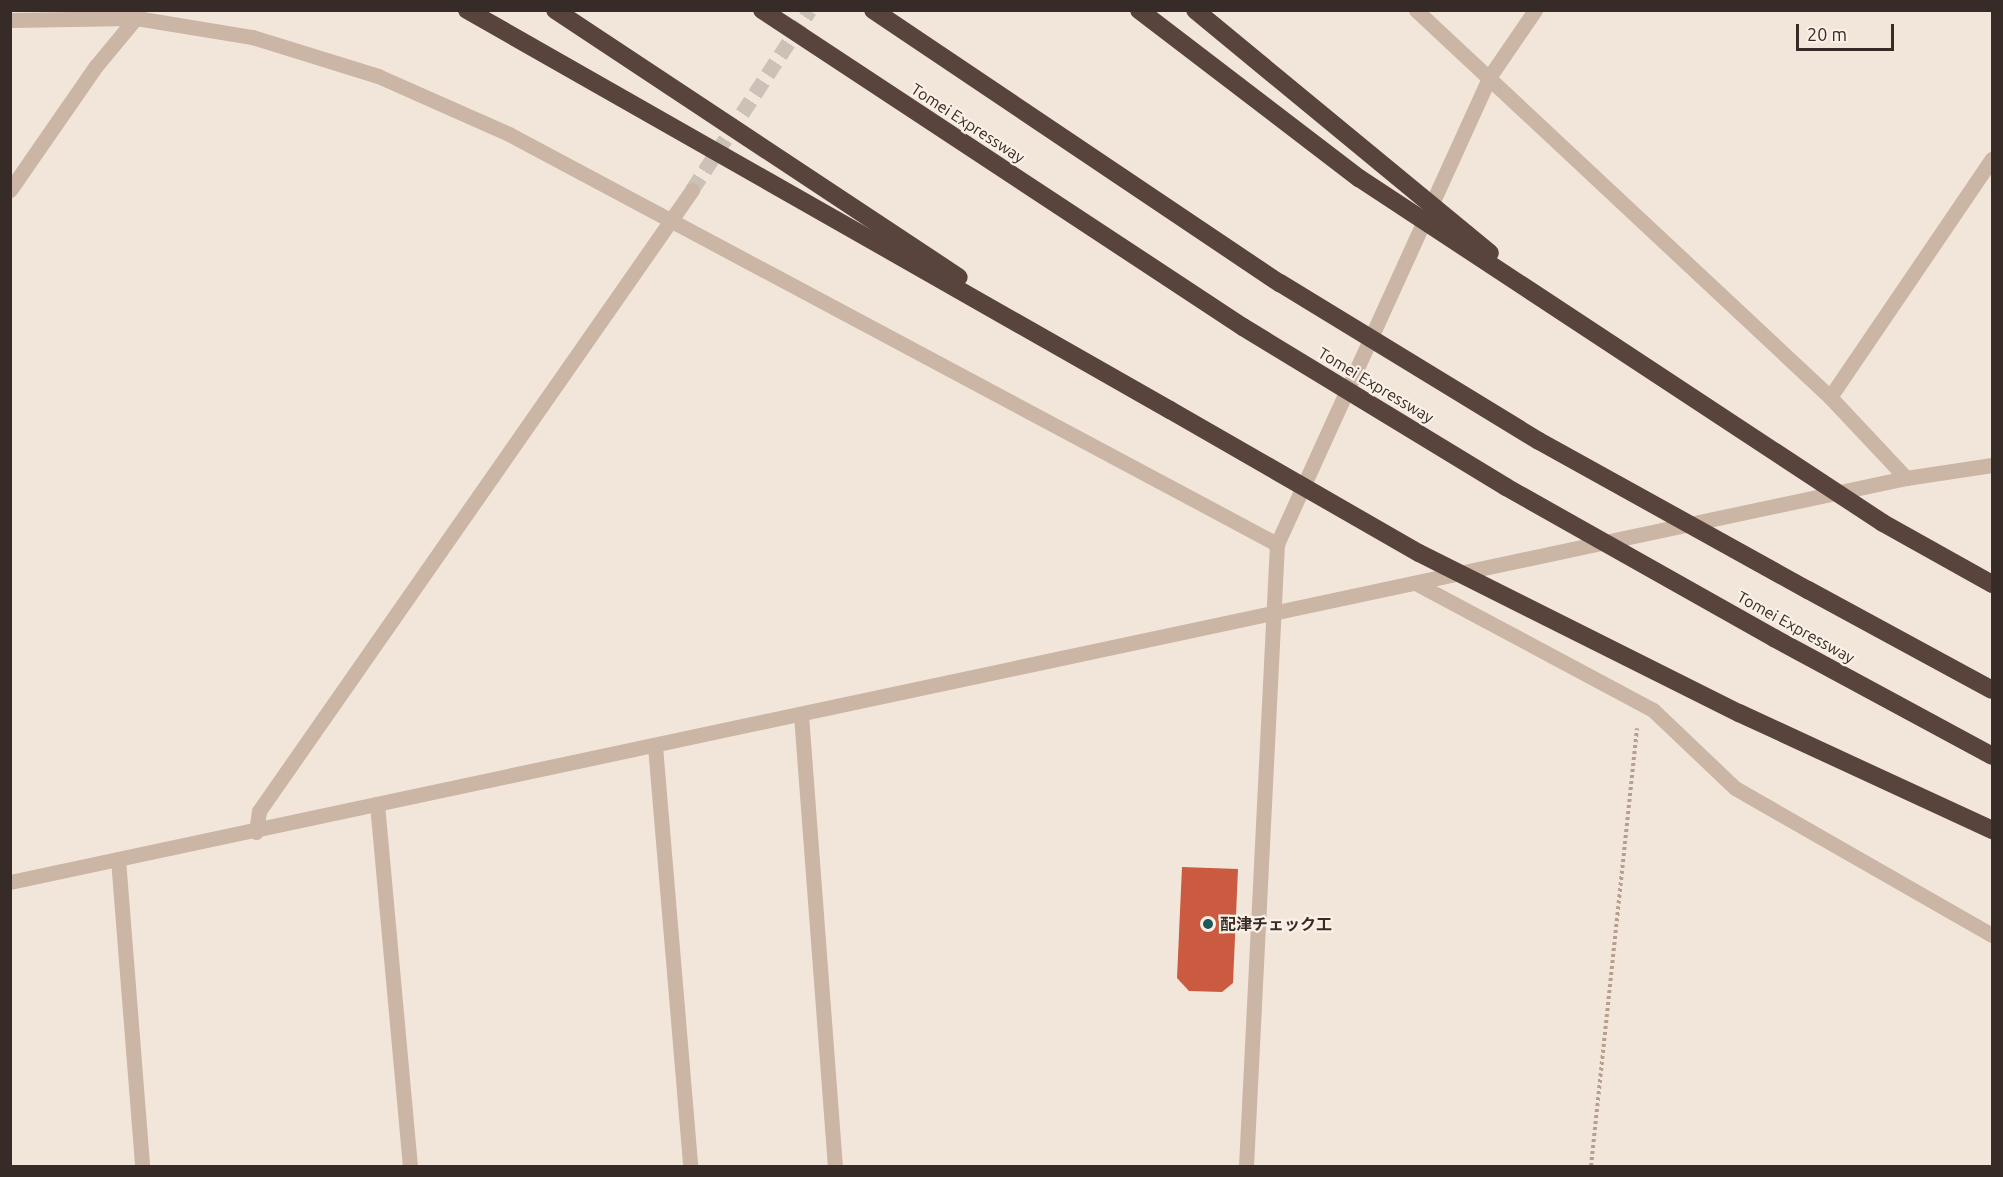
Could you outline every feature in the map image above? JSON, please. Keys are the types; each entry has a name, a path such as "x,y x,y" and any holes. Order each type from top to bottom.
{"highway":[{"path":"467,10 1419,553 1739,713 1992,830"},
{"path":"555,10 1095,367"},
{"name":"Tomei Expressway","path":"762,10 1243,327 1506,487 1774,638 1992,756"},
{"path":"873,10 1280,283 1539,441 1992,690"},
{"path":"1139,10 1359,178 1574,322 1883,522 1992,584"},
{"path":"1194,10 1574,322"}],"street":[{"path":"1416,10 1490,76 1830,397 1906,478"},
{"path":"1246,1167 1277,544 1490,76 1535,10"},
{"path":"10,20 139,14 252,37 378,76 509,134 667,222 1277,544"},
{"path":"10,190 101,58 139,14"},
{"path":"1830,397 1992,159"},
{"path":"256,832 259,811 667,222 692,190"},
{"path":"10,882 256,832 377,804 1419,585 1906,478 1992,466"},
{"path":"1419,585 1639,703 1735,788 1992,935"},
{"path":"801,715 835,1167"},
{"path":"655,746 690,1167"},
{"path":"377,804 410,1167"},
{"path":"118,859 142,1167"}],"path":[{"path":"1590,1167 1639,703"}],"building":[{"name":"配津チェック工","path":"1182,867 1238,869 1233,983 1222,992 1189,991 1177,978"}],"tunnel":[{"path":"692,190 810,10"}],"place":[{"name":"配津チェック工","path":"1208,924"}]}
